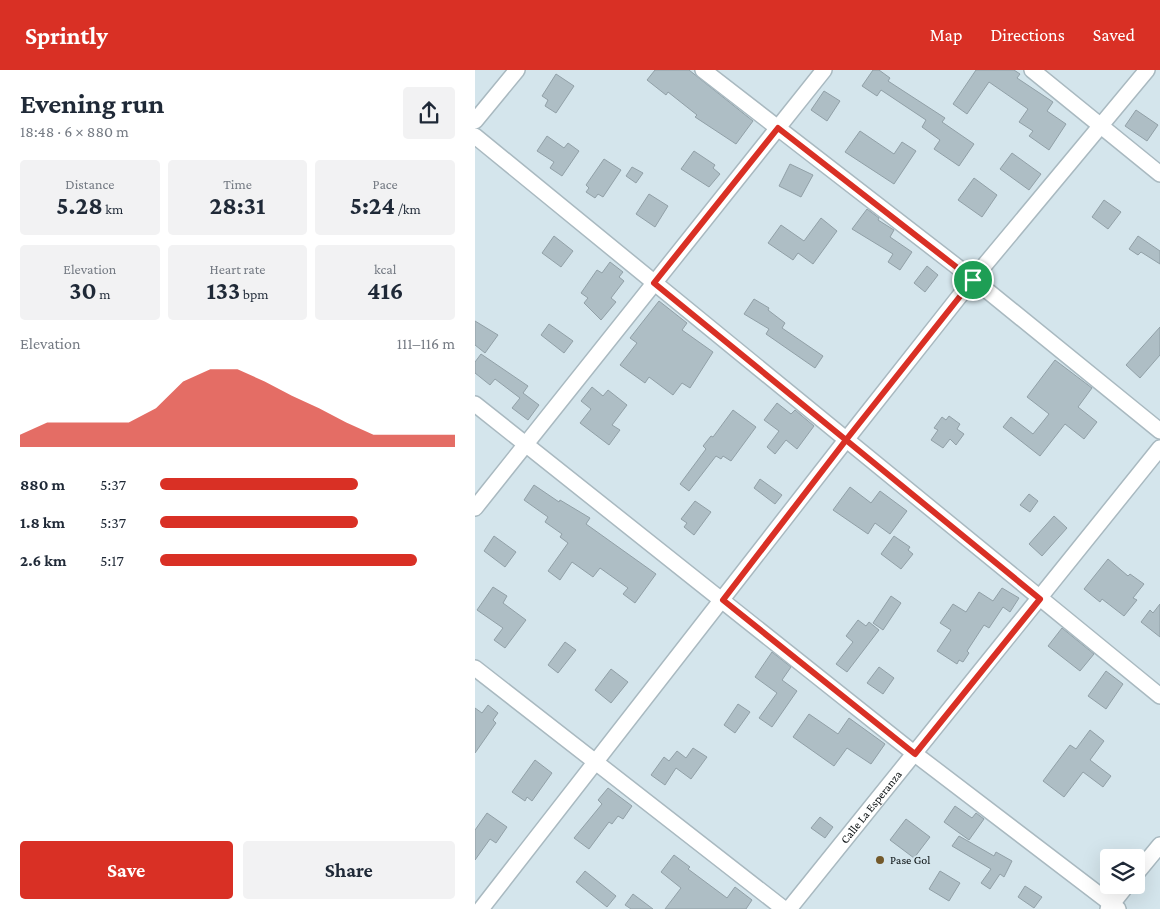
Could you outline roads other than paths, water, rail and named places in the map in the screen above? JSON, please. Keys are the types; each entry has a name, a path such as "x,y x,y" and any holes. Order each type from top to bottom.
{"street":[{"path":"475,121 517,70"},
{"path":"703,70 973,280 1160,431"},
{"path":"475,508 824,70"},
{"path":"1032,70 1160,174"},
{"path":"481,909 594,761 723,600 846,440 973,280 1147,70"},
{"path":"475,136 1160,696"},
{"path":"475,404 915,754 1113,907 1121,894"},
{"name":"Calle La Esperanza","path":"789,909 1160,448"},
{"path":"475,668 784,909"},
{"path":"1145,863 1160,845"}],"place":[{"name":"Pase Gol","path":"880,860"}]}
